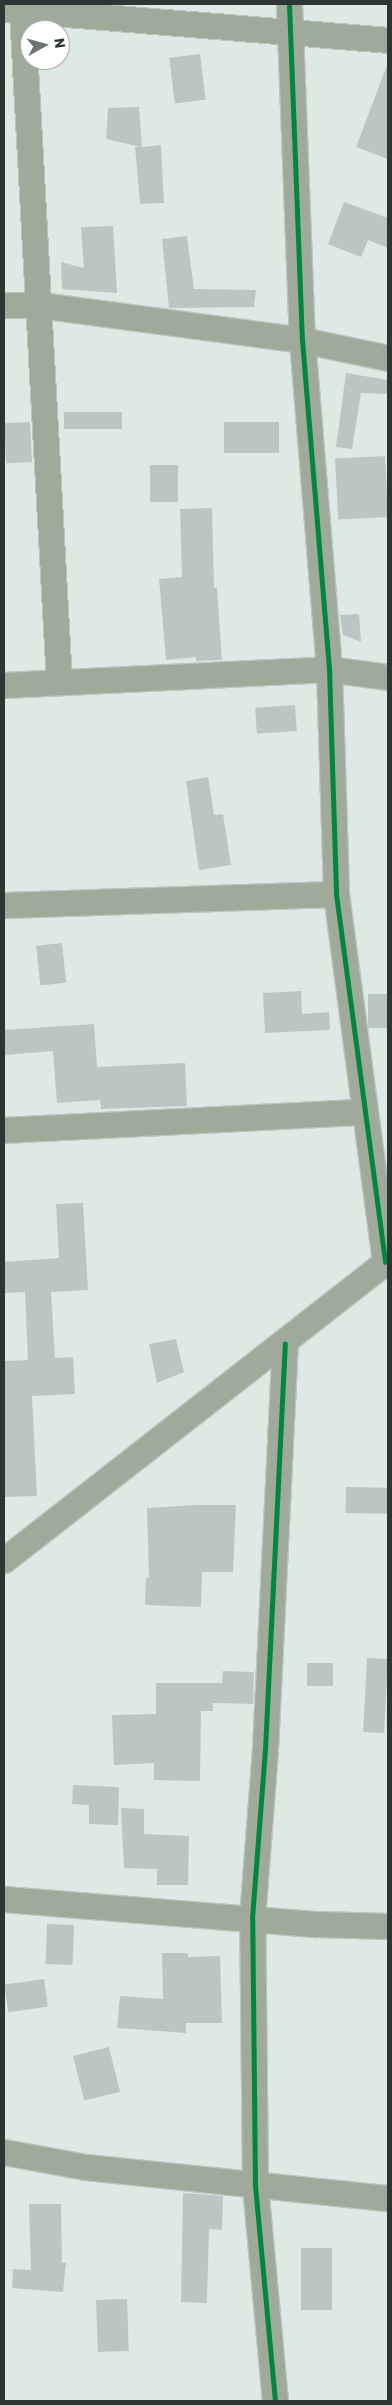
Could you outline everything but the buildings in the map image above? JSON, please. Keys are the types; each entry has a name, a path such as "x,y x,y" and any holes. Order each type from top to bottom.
{"street":[{"path":"4,1560 285,1343 386,1261 336,894 329,669 302,340 289,4"},
{"path":"59,682 40,305 13,11 388,40"},
{"path":"4,305 40,305 302,340 388,358"},
{"path":"4,685 329,669 388,677"},
{"path":"4,905 336,894"},
{"path":"4,1130 365,1112"},
{"path":"275,2401 255,2184 252,1918 265,1749 285,1343"},
{"path":"4,1899 252,1918 388,1926"},
{"path":"4,2152 86,2167 388,2198"}],"cycle path":[{"path":"289,4 302,340 329,669 336,894 385,1262"},
{"path":"275,2401 255,2184 252,1918 265,1749 285,1343"}]}
